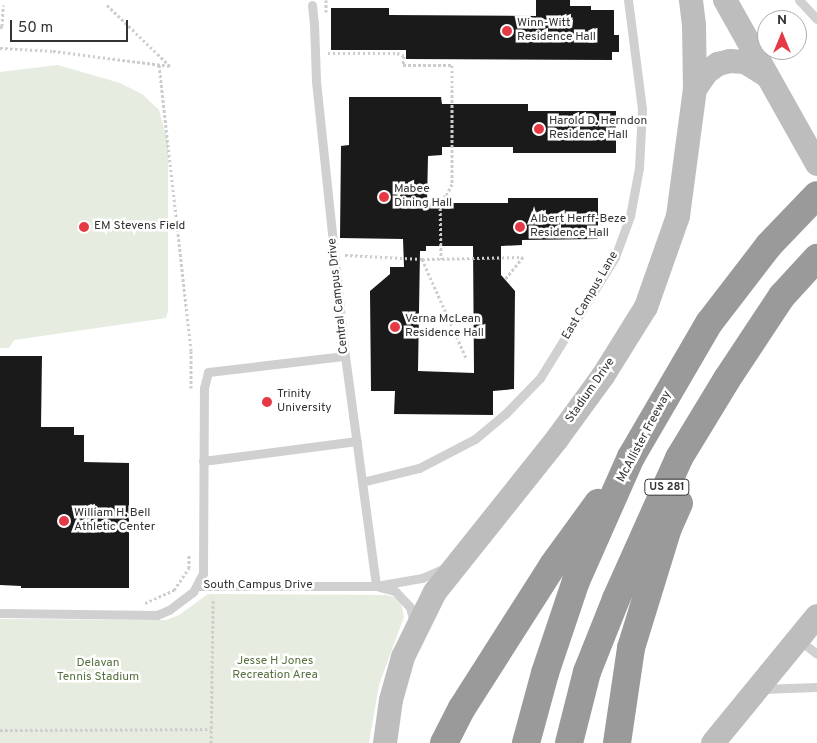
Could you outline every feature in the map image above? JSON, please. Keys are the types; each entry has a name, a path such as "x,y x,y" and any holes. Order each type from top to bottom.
{"highway":[{"name":"McAllister Freeway","path":"526,743 544,673 576,581 632,457 709,323 769,245 817,195"},
{"name":"US 281","path":"568,743 594,654 616,599 679,458 727,379 782,296 817,258"},
{"path":"617,743 631,648 668,528 697,462 740,390 782,296"},
{"path":"444,743 462,708 553,565 632,457"}],"main road":[{"name":"Stadium Drive","path":"384,743 391,700 404,658 435,592 557,439 603,376 646,308 678,216 695,89 694,25 690,0"},
{"path":"725,0 817,164"},
{"path":"695,89 707,72 718,64 730,60 745,62 767,76"},
{"path":"713,743 757,689 808,647 817,616"}],"lane":[{"name":"East Campus Lane","path":"362,482 419,468 475,439 505,414 540,378 615,257 630,216 639,168 642,109 628,0"},
{"path":"799,0 817,19"},
{"name":"Central Campus Drive","path":"312,5 316,81 345,356 376,586"},
{"path":"198,586 203,573 204,388 208,372 345,356"},
{"path":"203,461 356,441"},
{"path":"376,586 422,578 462,557"},
{"name":"South Campus Drive","path":"0,613 157,615 170,610 198,586 376,586"},
{"path":"376,586 396,591 410,607 416,630"},
{"path":"757,689 817,687"}],"path":[{"path":"326,0 327,18"},
{"path":"0,28 2,26 3,4"},
{"path":"0,48 52,51 170,66 107,4"},
{"path":"328,44 328,55 397,54 404,56 403,66 452,65 452,184 446,196 440,198 440,259"},
{"path":"159,65 191,351 191,390"},
{"path":"341,254 422,259 523,257 505,280"},
{"path":"422,259 466,358"},
{"path":"144,604 174,590 189,568 189,548"},
{"path":"211,743 212,598"},
{"path":"0,730 211,729"}],"green space":[{"name":"EM Stevens Field","path":"58,65 120,83 142,94 159,110 168,143 168,311 166,318 14,340 9,348 0,348 0,72"},
{"name":"Jesse H Jones Recreation Area","path":"208,594 386,595 394,597 401,603 404,617 379,685 369,743 0,743 0,619 166,620 179,615"}],"building":[{"name":"Winn-Witt Residence Hall","path":"536,0 570,0 570,6 591,6 591,10 614,10 614,35 619,35 619,52 612,52 612,60 406,59 406,50 331,50 331,8 389,8 389,15 536,16"},
{"path":"349,97 441,97 442,104 528,104 528,111 616,111 616,153 513,153 513,147 442,147 442,155 428,156 427,203 508,203 508,198 598,198 598,239 522,240 522,245 501,246 501,275 515,291 514,389 493,391 493,415 394,414 395,391 371,391 370,291 390,274 390,267 404,267 403,239 340,238 341,146 349,145","holes":["426,246 473,246 474,373 418,371 420,251 426,251"]},
{"name":"William H. Bell Athletic Center","path":"0,356 42,356 41,427 74,427 74,435 84,435 84,462 129,463 129,588 21,588 21,586 0,585"}],"place":[{"name":"Winn-Witt Residence Hall","path":"507,31"},
{"name":"Harold D. Herndon Residence Hall","path":"539,129"},
{"name":"Mabee Dining Hall","path":"384,197"},
{"name":"EM Stevens Field","path":"84,227"},
{"name":"Albert Herff-Beze Residence Hall","path":"520,227"},
{"name":"Verna McLean Residence Hall","path":"395,327"},
{"name":"Trinity University","path":"267,402"},
{"name":"William H. Bell Athletic Center","path":"64,521"}],"park label":[{"name":"Delavan Tennis Stadium","path":"98,671"}]}
